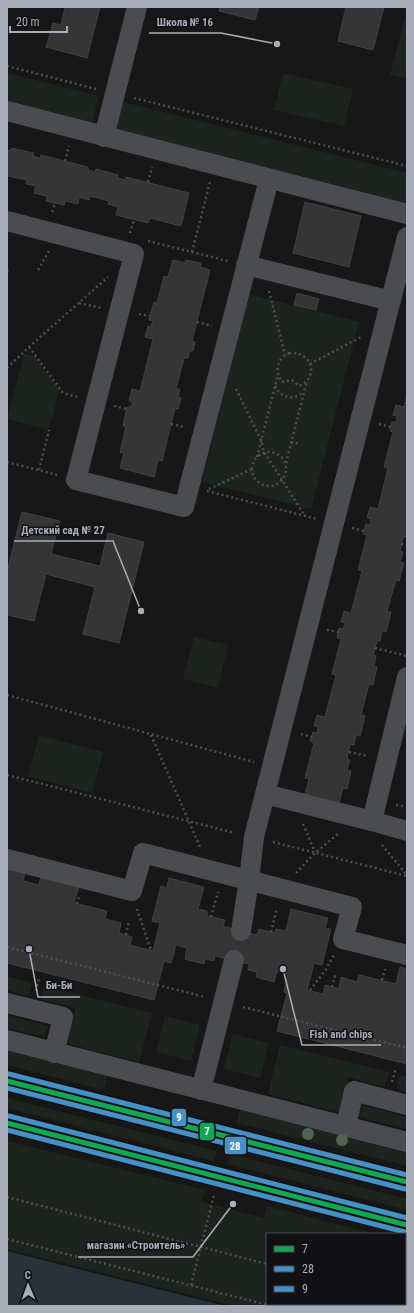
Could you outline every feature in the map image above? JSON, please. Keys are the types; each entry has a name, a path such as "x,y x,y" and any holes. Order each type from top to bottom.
{"street":[{"path":"104,136 137,7"},
{"path":"7,111 407,214"},
{"path":"7,221 134,254 76,480 184,507 198,489 255,267 269,179"},
{"path":"241,931 254,837 407,237"},
{"path":"255,267 391,301"},
{"path":"365,819 407,677"},
{"path":"265,794 407,831"},
{"path":"7,859 132,891 143,853 352,907 343,939 407,955"},
{"path":"201,1090 234,960"},
{"path":"7,1003 63,1017 54,1053"},
{"path":"7,1040 407,1142"},
{"path":"7,1082 407,1182"},
{"path":"346,1126 354,1091 407,1105"},
{"path":"7,1124 407,1225"}],"path":[{"path":"7,66 407,166"},
{"path":"192,252 214,165"},
{"path":"147,240 255,267 285,355"},
{"path":"7,368 112,273"},
{"path":"310,364 385,324"},
{"path":"29,347 63,393 96,402"},
{"path":"278,374 257,457 254,461 252,469 255,478 265,486 274,485 282,480 286,473 286,464 306,381 311,373 310,364 306,357 298,353 289,353 281,358 277,366 278,374 282,382 292,380 299,386 306,381"},
{"path":"275,385 280,393 287,397 296,396 304,392"},
{"path":"235,387 261,440 264,452 306,516"},
{"path":"38,470 49,430"},
{"path":"291,442 300,444"},
{"path":"257,457 264,452 269,452 281,456 286,464"},
{"path":"7,462 76,480"},
{"path":"198,489 252,469"},
{"path":"198,489 334,523"},
{"path":"402,544 407,545"},
{"path":"375,648 407,656"},
{"path":"7,695 272,767"},
{"path":"151,734 190,821 216,872 212,917"},
{"path":"7,775 407,876"},
{"path":"292,801 316,853"},
{"path":"271,932 282,888 316,853 365,819"},
{"path":"132,891 151,950"},
{"path":"126,935 129,921"},
{"path":"310,990 325,971 343,939"},
{"path":"7,947 158,986"},
{"path":"332,987 336,973"},
{"path":"281,1016 407,1048"},
{"path":"7,1197 266,1264"},
{"path":"191,1286 212,1201"},
{"path":"7,1239 266,1305"}],"shaded area":[{"path":"407,9 406,44 407,79 390,75"},
{"path":"7,73 99,96 92,123 7,101"},
{"path":"283,73 353,89 344,126 274,110"},
{"path":"123,102 407,173 407,205 116,131"},
{"path":"249,294 359,322 311,509 202,482"},
{"path":"24,354 34,356 59,390 49,430 7,419"},
{"path":"194,637 228,645 218,688 183,679"},
{"path":"39,735 103,752 92,793 28,776"},
{"path":"7,976 32,983 28,996 7,990"},
{"path":"44,986 152,1013 139,1062 66,1043 75,1008 41,999"},
{"path":"7,1015 48,1026 45,1037 7,1028"},
{"path":"165,1016 200,1025 191,1061 156,1052"},
{"path":"233,1034 269,1043 260,1078 224,1069"},
{"path":"280,1045 389,1072 385,1087 348,1077 339,1112 268,1094"},
{"path":"7,1049 108,1075 104,1090 7,1065"},
{"path":"400,1075 407,1077 407,1092 396,1089"},
{"path":"7,1098 217,1151 214,1161 7,1108"},
{"path":"363,1105 407,1117 407,1129 360,1117"},
{"path":"240,1109 407,1151 407,1166 237,1123"},
{"path":"7,1141 205,1190 202,1202 264,1218 267,1206 371,1233 266,1233 266,1305 406,1305 407,1242 407,1306 234,1306 7,1249"},
{"path":"230,1154 407,1199 407,1210 228,1164"},
{"path":"7,1251 225,1306 7,1306"}],"building":[{"path":"65,7 100,7 87,58 46,47 53,23 61,25"},
{"path":"220,7 259,7 255,20 219,11"},
{"path":"346,7 384,7 373,50 338,41"},
{"path":"11,148 34,153 33,156 40,158 41,155 88,167 88,170 95,172 96,169 118,175 118,178 125,180 126,177 189,193 181,226 150,218 148,223 116,215 118,207 108,204 109,201 90,196 89,200 79,197 78,204 65,201 64,205 46,201 47,196 34,193 36,186 26,184 27,180 8,176 7,179 7,150 11,151"},
{"path":"305,202 361,216 349,267 293,253"},
{"path":"173,260 185,263 186,260 201,263 200,267 210,270 192,341 195,342 193,351 190,351 188,358 184,358 176,389 180,389 178,397 181,398 178,409 175,408 162,461 158,460 154,477 120,468 124,453 120,452 126,426 123,426 127,407 131,407 133,402 129,401 132,389 140,391 153,339 145,337 148,326 151,327 153,321 149,320 154,302 157,303 164,276 168,277"},
{"path":"297,293 319,299 316,310 294,305"},
{"path":"407,394 407,534 406,537 403,537 400,551 403,552 400,562 404,563 399,581 396,580 387,611 391,612 386,632 382,631 380,641 377,641 373,655 376,656 374,666 377,667 373,685 369,684 361,715 365,716 360,736 356,735 354,745 350,744 347,759 350,760 347,770 351,771 347,789 343,788 339,803 305,795 309,779 305,778 314,743 310,741 313,732 317,733 318,727 314,726 317,715 325,717 336,675 332,674 341,639 337,638 339,628 343,629 345,623 341,622 344,611 351,613 362,571 358,570 367,535 363,534 366,524 370,525 371,519 367,518 370,507 378,509 388,468 384,467 393,432 390,431 392,422 396,422 397,416 393,415 396,405 404,407"},
{"path":"22,512 60,521 51,554 100,566 108,533 144,542 119,643 83,634 95,587 46,574 34,621 7,615 7,572"},
{"path":"7,868 25,872 23,881 39,885 41,876 79,886 74,903 107,911 105,919 121,923 119,933 132,937 130,945 153,951 160,923 152,921 161,886 167,888 169,878 204,887 198,909 207,911 207,916 225,920 223,926 241,931 257,935 259,929 275,933 276,929 286,931 291,909 328,918 325,928 331,929 322,965 314,963 307,990 323,994 325,985 339,989 341,977 357,982 359,975 396,984 400,967 407,969 407,1064 277,1031 287,993 284,992 288,974 277,971 274,982 256,977 257,972 248,970 249,964 215,956 214,961 205,959 204,964 185,959 187,948 176,945 171,963 164,961 154,1000 7,963"}],"tunnel":[{"path":"234,960 241,931"}],"transit line":[{"name":"9","path":"9,1074 407,1175"},
{"name":"7","path":"7,1081 407,1182"},
{"name":"28","path":"7,1088 405,1189"},
{"name":"9","path":"9,1116 407,1218"},
{"name":"7","path":"7,1123 407,1225"},
{"name":"28","path":"7,1130 405,1232"}],"place":[{"name":"Школа № 16","path":"277,44"},
{"name":"Детский сад № 27","path":"141,611"},
{"name":"Би-Би","path":"29,949"},
{"name":"Fish and chips","path":"283,969"},
{"name":"магазин «Строитель»","path":"233,1204"}]}
